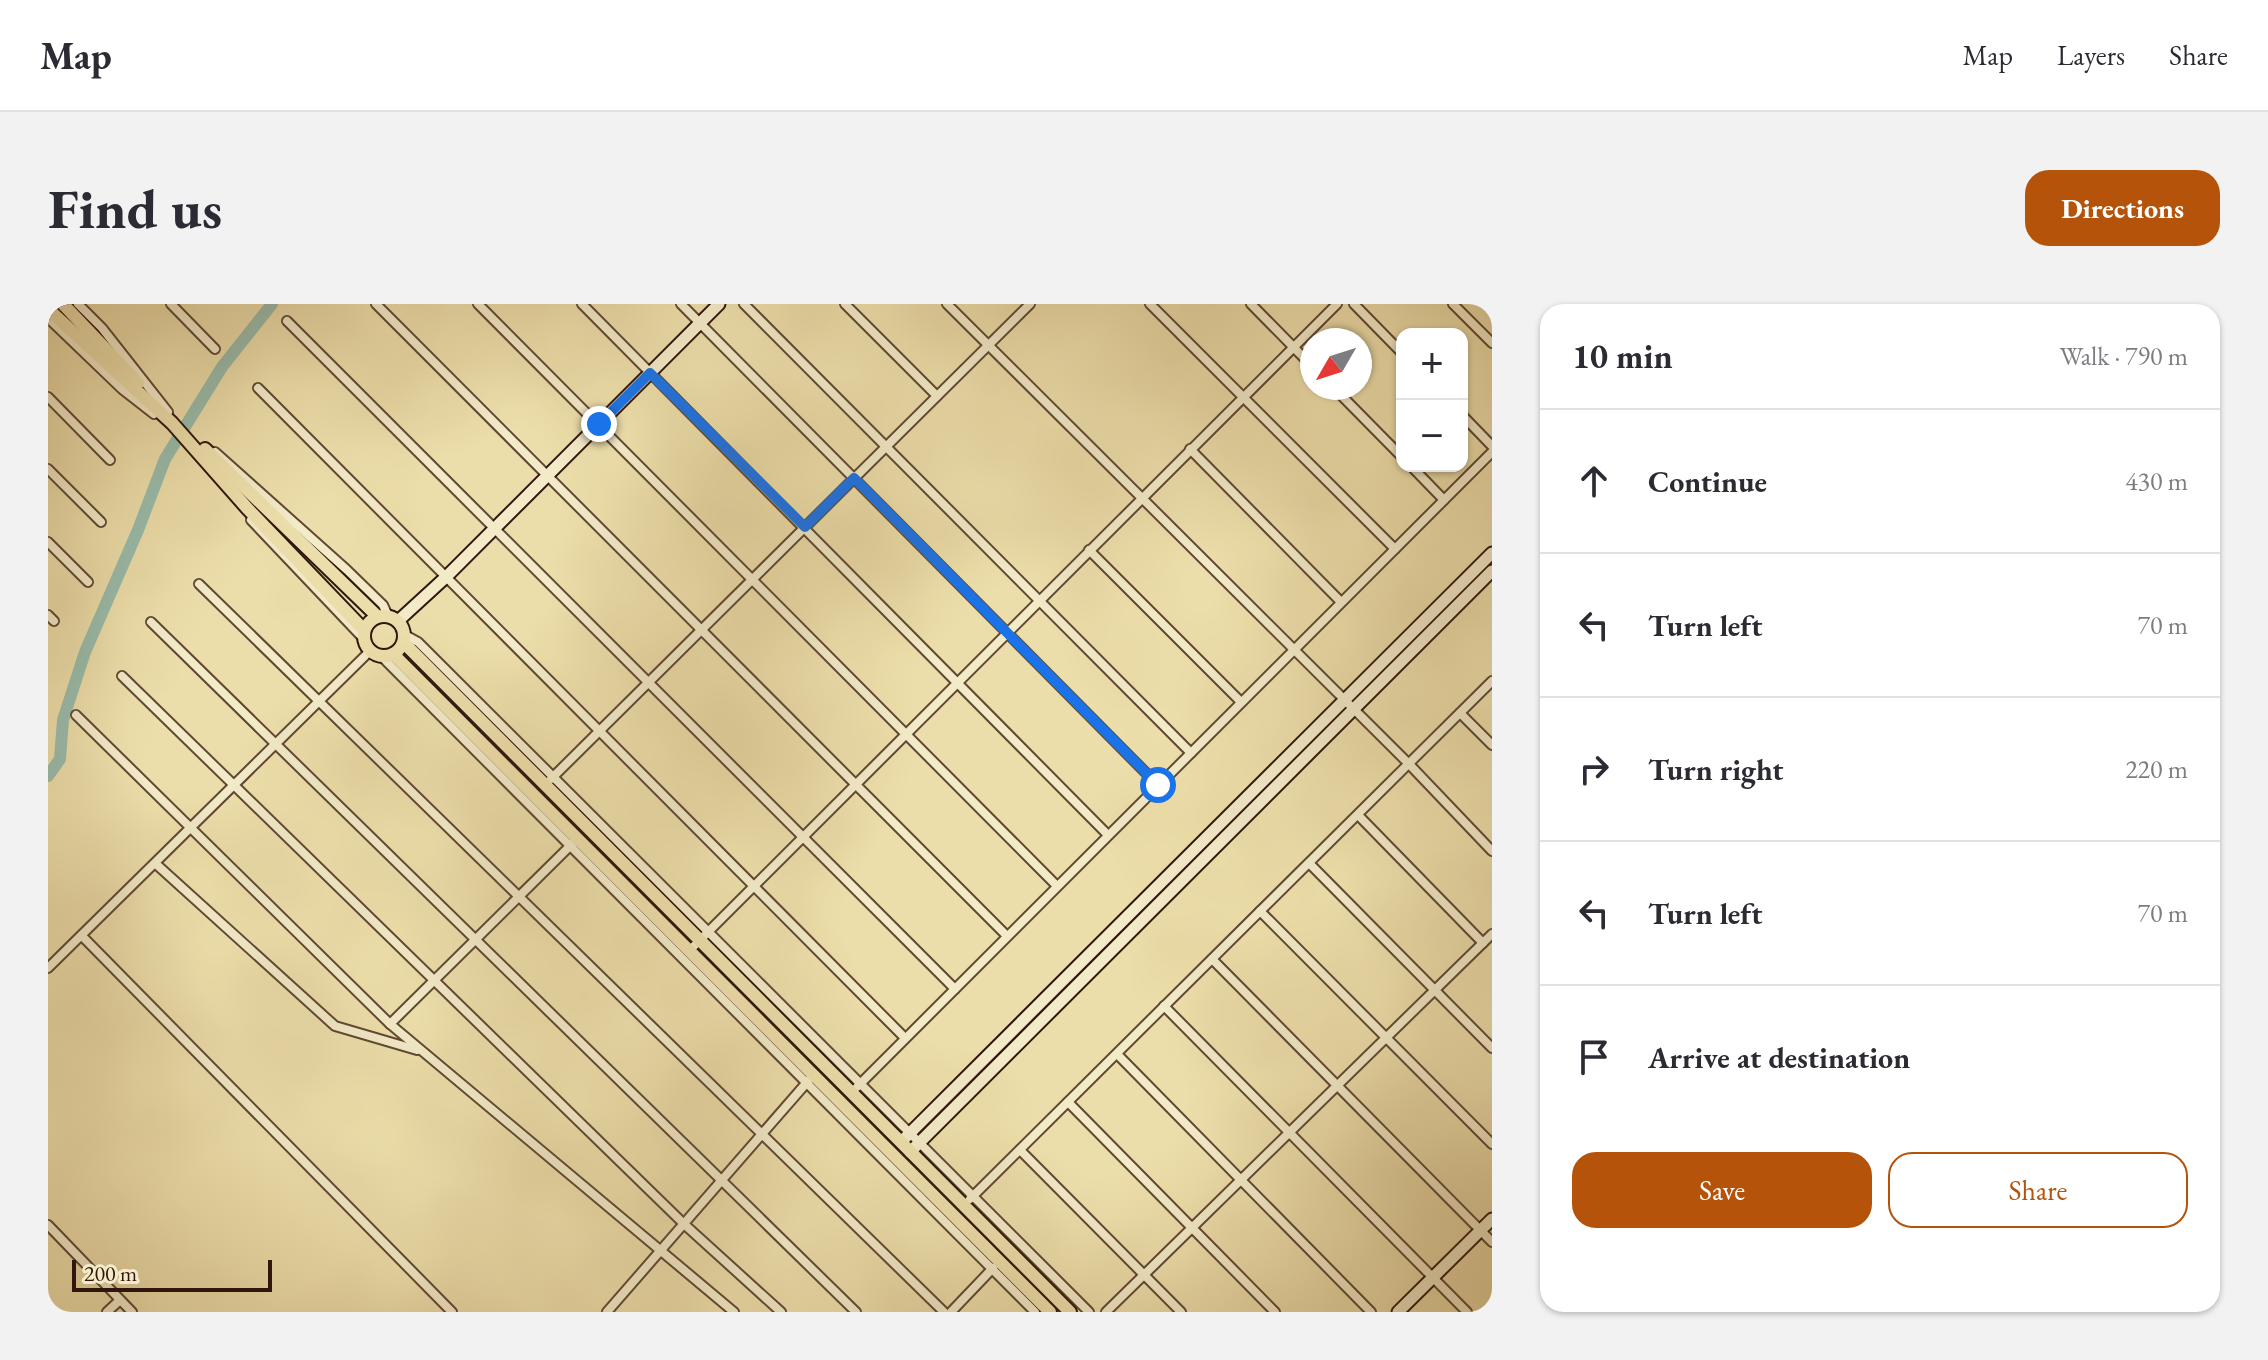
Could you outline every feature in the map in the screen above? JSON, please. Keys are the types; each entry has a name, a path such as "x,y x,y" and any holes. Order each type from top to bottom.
{"main road":[{"path":"63,304 195,444 388,618 404,639 549,781 811,1078 851,1092 996,1266 1050,1312"},
{"path":"364,634 369,622 388,618 446,577 719,304"},
{"path":"48,309 170,418"},
{"path":"195,444 247,508 382,654 574,842 910,1142 1070,1312"},
{"path":"910,1142 1492,553"},
{"path":"910,1142 1354,710 1492,571"},
{"path":"382,654 404,639"},
{"path":"1398,1312 1488,1234 1492,1219"},
{"path":"1408,1312 1435,1280"}],"street":[{"path":"78,304 102,328 170,418"},
{"path":"171,304 215,349"},
{"path":"376,304 1007,936"},
{"path":"478,304 1057,886"},
{"path":"582,304 1108,835"},
{"path":"681,304 1158,785"},
{"path":"744,304 1191,753"},
{"path":"845,304 937,396"},
{"path":"947,304 1409,764 1492,851"},
{"path":"1030,304 549,781 708,931 851,1092 1492,452"},
{"path":"1150,304 1395,549"},
{"path":"1251,304 1300,354"},
{"path":"694,946 1337,304"},
{"path":"1354,304 1396,347"},
{"path":"1453,304 1492,343"},
{"path":"48,318 122,389 158,417 170,418"},
{"path":"287,321 955,989"},
{"path":"258,388 905,1038"},
{"path":"48,397 110,460"},
{"path":"1346,400 1396,451"},
{"path":"1468,421 1492,446"},
{"path":"1190,449 1341,602"},
{"path":"48,469 101,522"},
{"path":"1417,472 1444,500"},
{"path":"48,542 88,582"},
{"path":"1089,550 1241,702"},
{"path":"199,584 944,1312"},
{"path":"151,622 856,1312"},
{"path":"48,968 320,702 382,654"},
{"path":"122,676 684,1224 781,1312"},
{"path":"1089,1312 968,1201 1492,681"},
{"path":"1460,713 1492,745"},
{"path":"76,715 390,1024 734,1312"},
{"path":"1358,815 1483,943"},
{"path":"390,1024 574,842 996,1266 1035,1312"},
{"path":"1309,863 1492,1048"},
{"path":"156,864 335,1026 422,1052"},
{"path":"1260,911 1492,1144"},
{"path":"1106,1312 1492,934"},
{"path":"82,936 452,1312"},
{"path":"1212,959 1488,1234"},
{"path":"1164,1006 1467,1312"},
{"path":"1117,1054 1371,1312"},
{"path":"607,1312 811,1078"},
{"path":"1068,1102 1275,1312"},
{"path":"1020,1150 1181,1312"},
{"path":"48,1225 132,1312"},
{"path":"951,1312 996,1266"},
{"path":"107,1312 120,1300"}],"waterway":[{"path":"48,776 60,759 63,720 85,652 165,459 222,367 272,304"}],"route":[{"path":"599,424 650,373 805,527 854,478 1158,785"}]}
